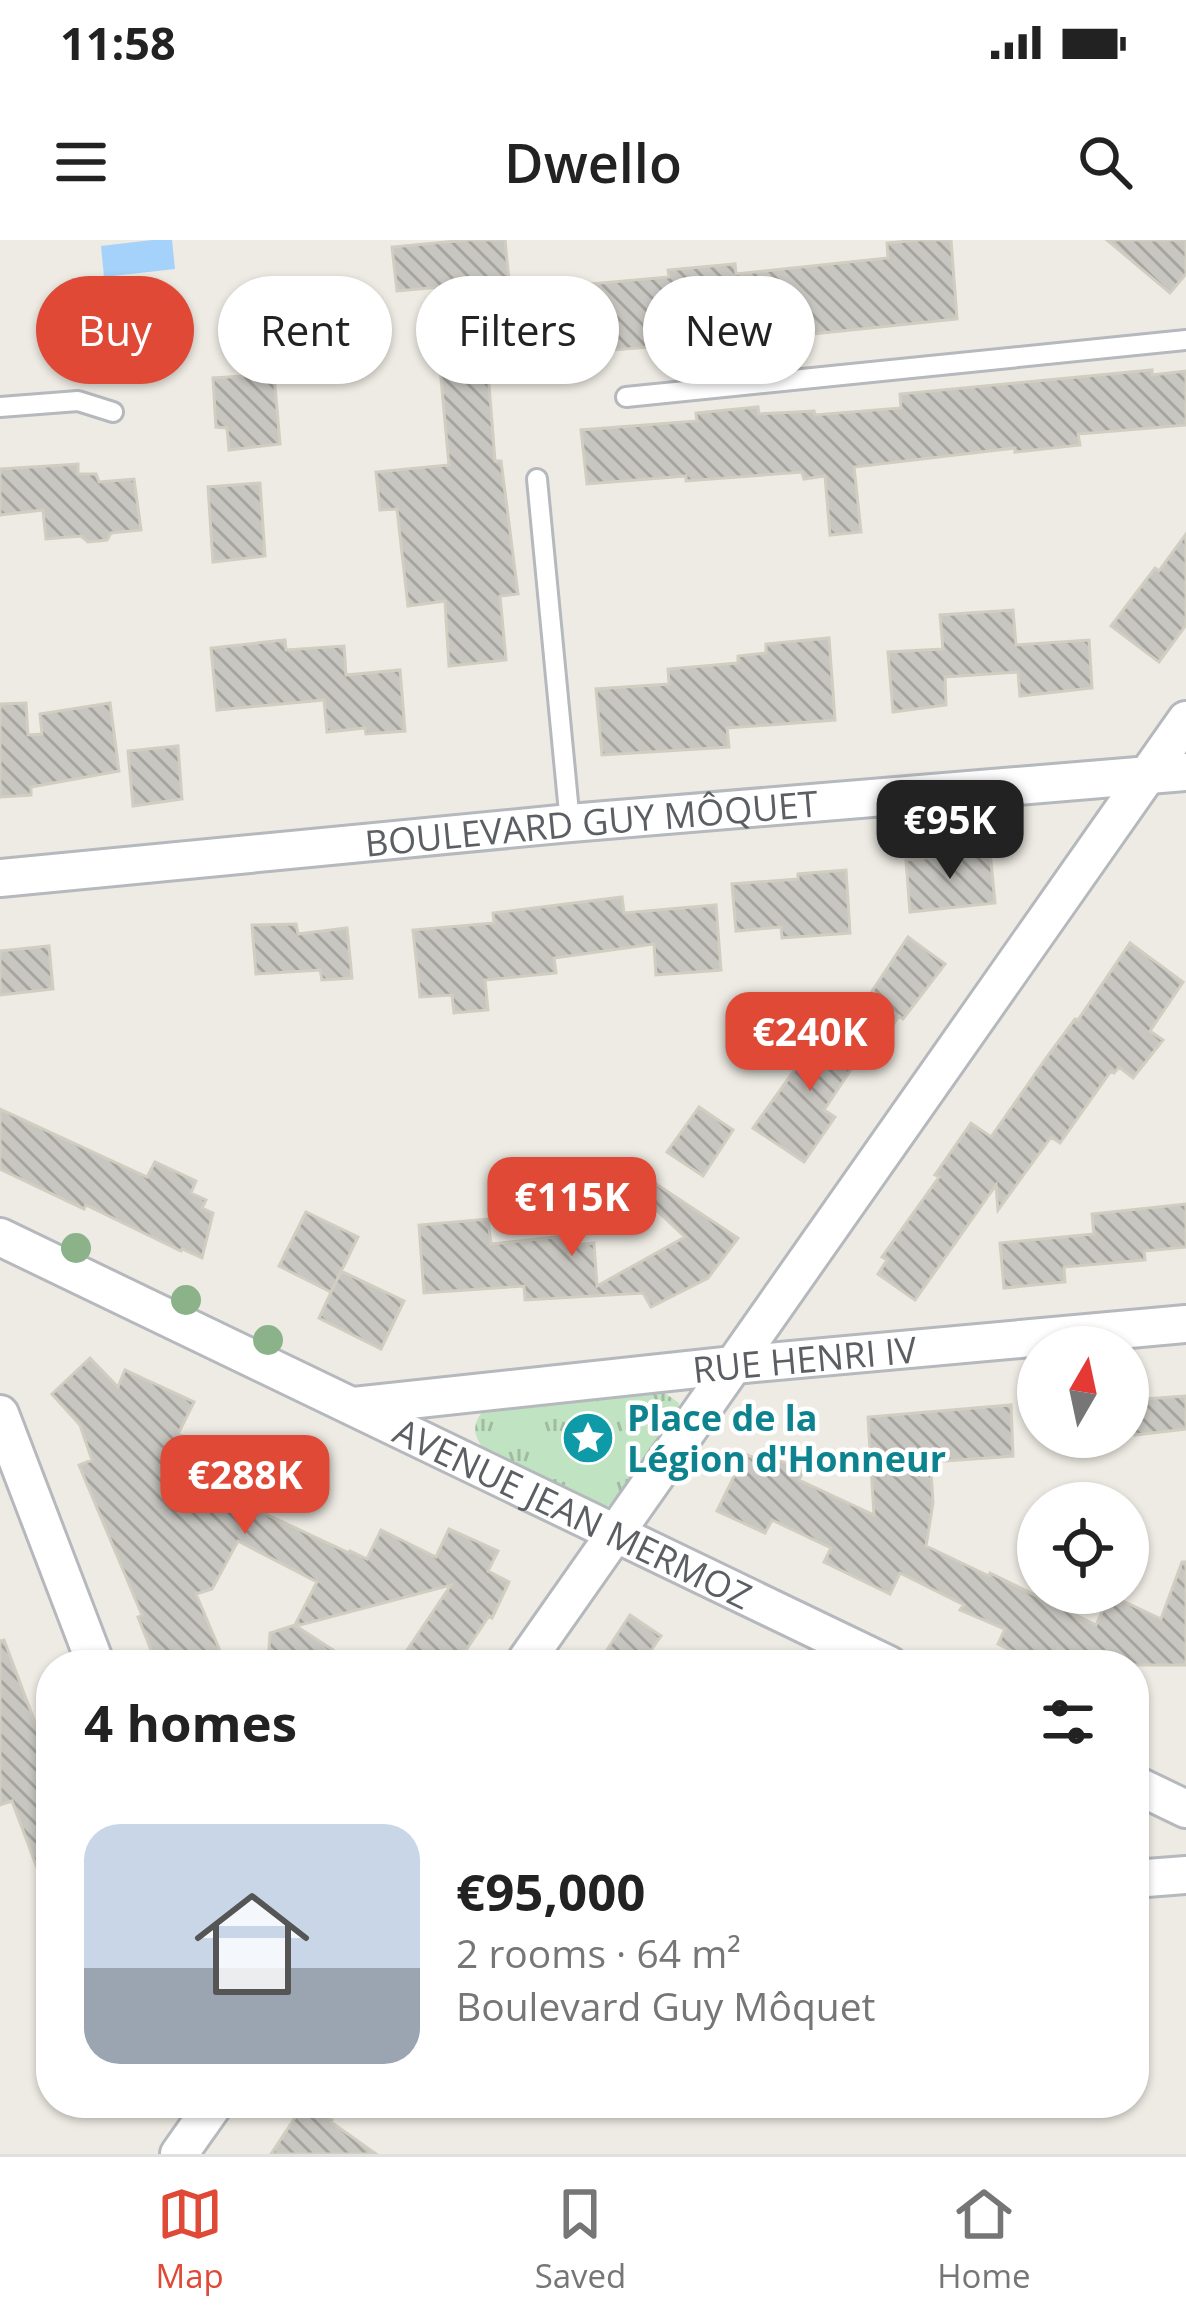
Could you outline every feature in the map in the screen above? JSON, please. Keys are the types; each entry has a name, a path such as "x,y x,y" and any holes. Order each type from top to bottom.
{"street":[{"path":"534,1650 1186,720"},
{"name":"BOULEVARD GUY MÔQUET","path":"0,878 1186,772"},
{"name":"AVENUE JEAN MERMOZ","path":"0,1237 858,1650"},
{"name":"RUE HENRI IV","path":"353,1406 1186,1324"},
{"path":"0,1414 90,1650"},
{"path":"1149,1791 1186,1809"},
{"path":"1149,1878 1186,1875"},
{"path":"179,2154 204,2118"}],"lane":[{"path":"626,397 1186,340"},
{"path":"0,407 78,400 113,412"},
{"path":"537,479 571,824"}],"green space":[{"path":"659,1389 679,1403 680,1414 616,1502 608,1506 484,1449 477,1438 476,1423 486,1408"}],"water":[{"path":"172,240 175,269 104,276 101,246"}],"building":[{"path":"505,240 509,276 416,276 416,289 397,291 392,247"},
{"path":"951,240 957,319 815,334 815,276 669,276 668,270 735,264 736,274 888,258 887,243"},
{"path":"1107,240 1186,240 1186,274 1170,293"},
{"path":"643,279 643,348 619,350 619,281"},
{"path":"1152,370 1152,375 1186,371 1186,425 1078,434 1080,445 854,467 861,532 830,535 825,476 804,479 802,472 587,484 581,430 697,421 696,413 758,407 759,414 814,411 815,415 901,408 900,394"},
{"path":"213,378 218,378 218,384 275,384 280,444 229,450 227,428 216,427"},
{"path":"442,384 489,384 495,461 501,461 518,594 500,596 506,660 449,666 445,601 408,606 397,509 380,510 376,472 449,465"},
{"path":"78,464 78,474 96,474 99,482 134,479 141,530 111,533 107,540 88,542 81,536 46,539 43,510 0,515 0,469"},
{"path":"260,483 265,556 213,562 208,487"},
{"path":"1186,534 1186,625 1159,662 1111,626"},
{"path":"1013,610 1016,645 1089,640 1092,688 1020,696 1018,672 945,677 946,705 893,712 888,652 943,649 940,615"},
{"path":"829,638 835,720 727,728 729,747 602,755 596,689 669,684 668,669 738,663 738,656 766,653 766,644"},
{"path":"285,640 286,650 344,646 346,675 400,670 405,731 327,732 324,700 217,710 211,648"},
{"path":"26,703 28,735 42,734 40,714 110,703 119,771 31,787 31,795 0,797 0,704"},
{"path":"178,746 182,799 133,806 128,751"},
{"path":"990,851 995,903 910,912 906,860"},
{"path":"846,870 850,933 782,938 781,927 736,931 732,884"},
{"path":"622,897 624,913 716,905 721,970 656,975 654,944 554,958 556,973 485,980 488,1010 454,1013 452,995 420,997 413,930 494,923 493,913"},
{"path":"296,924 298,934 347,928 352,978 322,980 320,970 256,974 252,925"},
{"path":"908,937 945,964 886,1035 857,1014"},
{"path":"1130,943 1183,982 1150,1031 1163,1040 1133,1078 1119,1067 1111,1071 1060,1143 1051,1137 998,1210 996,1185 915,1300 878,1274 887,1260 882,1257 971,1123 991,1137"},
{"path":"49,946 53,989 0,995 0,951"},
{"path":"829,1022 866,1047 824,1110 835,1117 804,1162 753,1128"},
{"path":"699,1107 733,1130 703,1176 667,1152"},
{"path":"0,1109 147,1177 155,1162 196,1181 191,1193 206,1200 202,1208 213,1213 202,1258 0,1169"},
{"path":"647,1178 738,1238 708,1278 651,1307 643,1293 525,1300 524,1286 424,1293 419,1225 488,1219 491,1244 565,1236 566,1246 594,1243 597,1286 685,1237 637,1192"},
{"path":"1186,1204 1186,1247 1144,1251 1145,1260 1064,1267 1065,1282 1004,1288 1000,1243 1094,1234 1092,1214"},
{"path":"306,1212 358,1237 331,1292 279,1266"},
{"path":"341,1271 404,1301 381,1349 319,1318"},
{"path":"90,1358 118,1387 125,1370 194,1402 178,1434 269,1476 255,1509 367,1559 381,1530 436,1557 449,1529 498,1551 488,1571 509,1582 492,1618 466,1650 407,1650 451,1585 296,1626 333,1650 269,1650 270,1633 295,1625 317,1582 238,1541 212,1589 196,1594 220,1650 151,1650 138,1617 142,1615 79,1465 92,1460 80,1425 52,1394"},
{"path":"1186,1396 1186,1429 1149,1433 1149,1399"},
{"path":"1011,1405 1013,1456 917,1463 931,1471 933,1503 926,1546 1017,1586 1017,1614 1074,1614 1096,1625 1101,1614 1149,1613 1161,1619 1182,1562 1186,1562 1186,1665 1149,1665 1149,1650 1010,1650 998,1644 1005,1629 960,1610 964,1605 900,1573 890,1594 824,1562 831,1548 772,1520 765,1533 717,1511 745,1454 766,1463 769,1456 803,1471 799,1480 874,1515 868,1417"},
{"path":"630,1615 661,1636 651,1650 607,1650"},
{"path":"4,1640 36,1725 36,1865 12,1801 0,1805 0,1641"},
{"path":"295,2118 328,2118 376,2154 271,2154"}],"place":[{"name":"Place de la Légion d'Honneur","path":"588,1438"}]}
